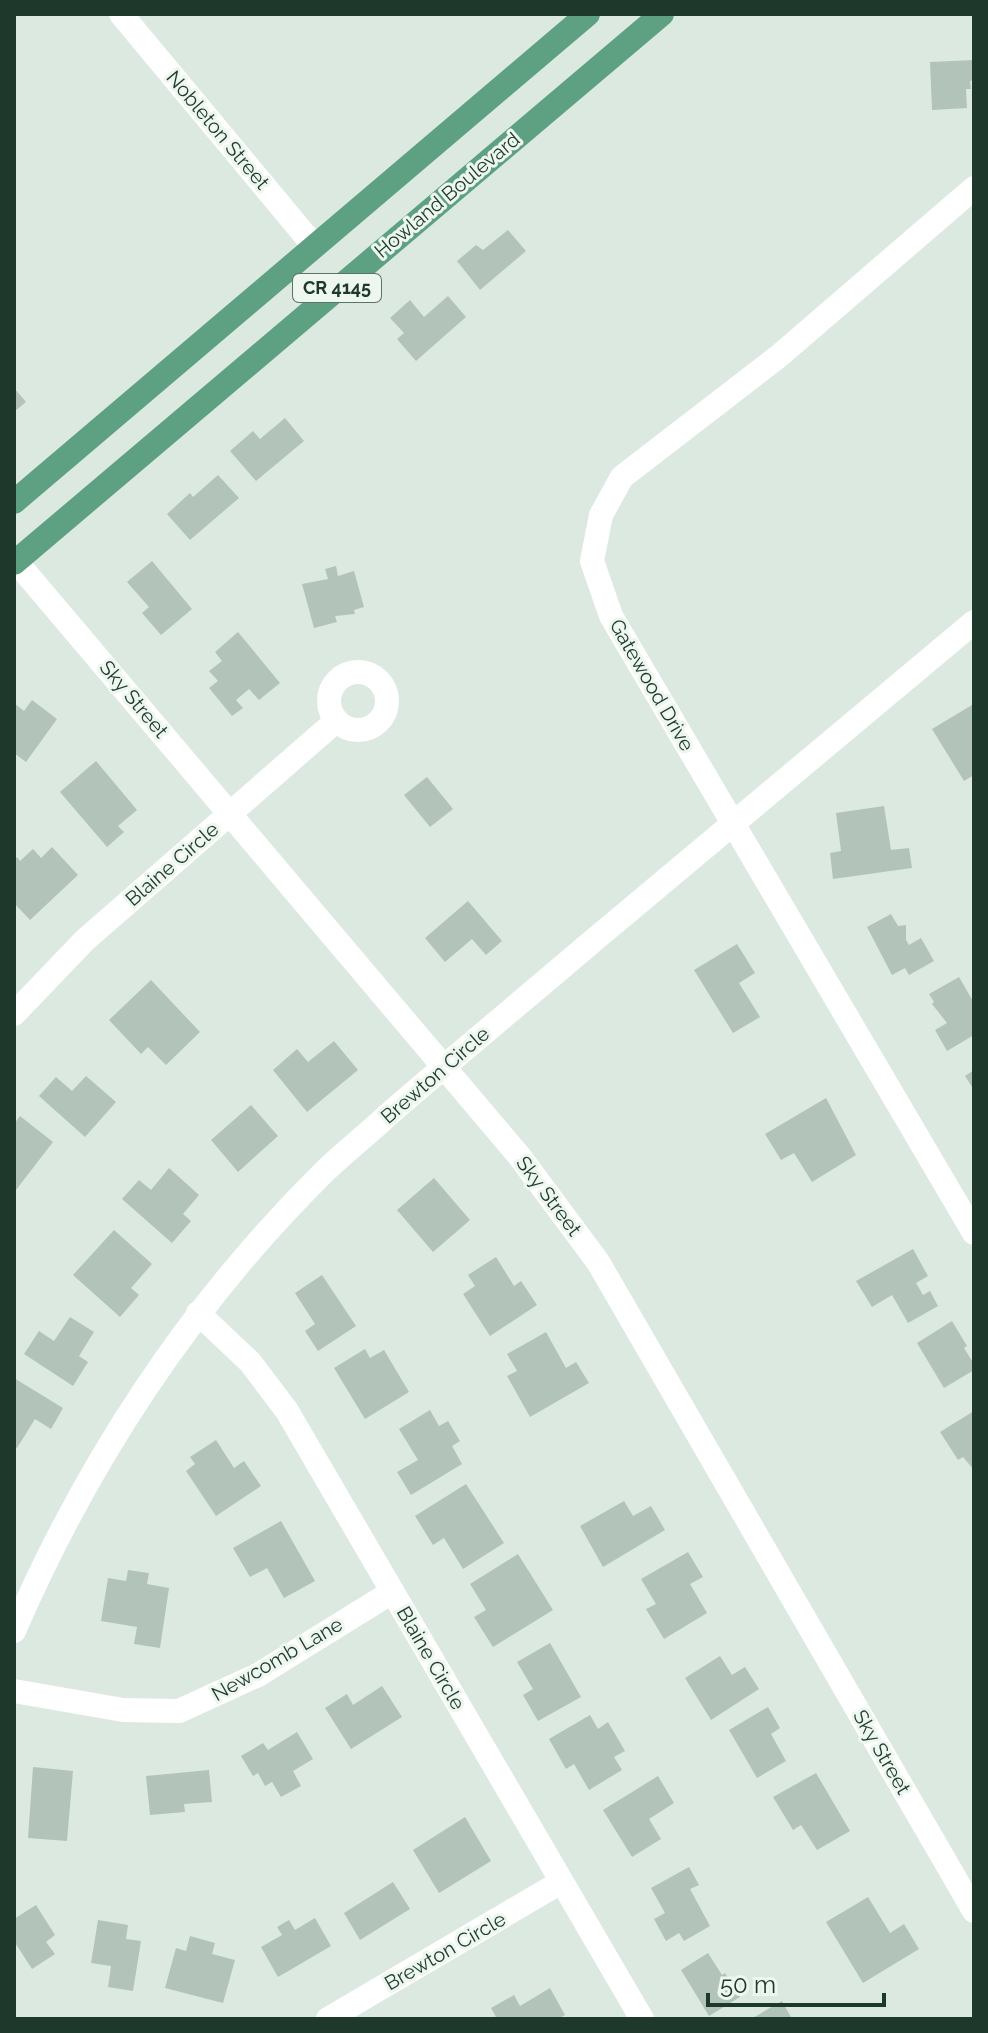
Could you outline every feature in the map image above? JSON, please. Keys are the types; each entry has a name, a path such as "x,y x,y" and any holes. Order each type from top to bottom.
{"main road":[{"name":"Howland Boulevard","path":"15,561 662,14"},
{"name":"CR 4145","path":"14,502 314,246 572,19"}],"street":[{"name":"Nobleton Street","path":"121,14 314,246"},
{"name":"Gatewood Drive","path":"974,188 779,356 622,477 601,515 592,561 611,616 974,1233"},
{"name":"Sky Street","path":"15,561 520,1157 598,1262 974,1911"},
{"name":"Brewton Circle","path":"14,1631 30,1593 85,1488 147,1383 198,1313 321,1175 444,1067 974,622"},
{"name":"Blaine Circle","path":"14,1014 85,940 336,721"},
{"name":"Blaine Circle","path":"198,1313 250,1362 287,1411 642,2019"},
{"name":"Newcomb Lane","path":"14,1691 123,1710 179,1711 258,1675 392,1592"},
{"name":"Brewton Circle","path":"328,2019 561,1882"}],"building":[{"path":"974,60 974,80 970,81 971,89 966,89 967,108 932,110 930,62"},
{"path":"508,230 526,251 480,290 457,261 476,245 483,250"},
{"path":"448,296 466,317 416,361 397,339 404,333 390,318 410,300 424,317"},
{"path":"14,388 26,402 14,412"},
{"path":"285,418 304,441 256,481 230,451 253,431 260,439"},
{"path":"218,475 239,498 190,540 167,514 190,493 193,497"},
{"path":"152,561 192,609 161,635 142,613 149,607 127,582"},
{"path":"336,566 338,576 354,571 364,607 354,610 355,614 335,616 337,622 314,628 302,584 328,579 325,569"},
{"path":"238,632 280,683 259,700 249,689 236,700 243,708 232,716 209,688 218,681 209,671 222,661 215,652"},
{"path":"32,700 57,719 26,762 14,753 14,703 24,711"},
{"path":"972,705 974,775 964,781 932,729"},
{"path":"96,761 137,810 118,826 124,832 107,847 60,792"},
{"path":"427,777 453,809 430,827 404,795"},
{"path":"884,806 891,850 909,848 912,868 833,879 830,853 841,851 836,813"},
{"path":"52,847 78,875 30,920 14,903 14,860 17,857 20,861 33,849 41,858"},
{"path":"468,901 502,941 486,955 472,939 445,962 425,938"},
{"path":"891,914 898,926 906,925 909,945 921,938 934,961 909,975 905,968 892,975 867,927"},
{"path":"737,944 755,973 739,983 760,1017 733,1033 694,970"},
{"path":"959,977 974,1003 974,1035 947,1051 935,1030 947,1023 932,1004 934,1002 929,994"},
{"path":"151,980 200,1032 166,1065 148,1047 141,1054 109,1020"},
{"path":"334,1041 358,1070 307,1112 273,1070 297,1049 308,1062"},
{"path":"974,1070 974,1090 965,1076"},
{"path":"86,1076 116,1102 85,1137 39,1096 56,1077 72,1091"},
{"path":"826,1098 856,1155 812,1182 794,1153 781,1160 765,1134"},
{"path":"251,1105 278,1136 238,1172 211,1140"},
{"path":"20,1116 53,1142 16,1190 14,1124"},
{"path":"169,1168 199,1195 183,1214 191,1221 172,1243 122,1199 139,1180 151,1190"},
{"path":"434,1178 470,1220 433,1252 397,1210"},
{"path":"114,1230 152,1264 131,1288 139,1295 120,1317 73,1275"},
{"path":"913,1249 928,1276 916,1283 923,1295 930,1291 938,1306 908,1323 892,1295 872,1307 856,1281"},
{"path":"496,1257 514,1286 521,1281 537,1305 490,1336 463,1294 475,1286 468,1275"},
{"path":"322,1275 356,1326 318,1351 305,1331 315,1324 295,1293"},
{"path":"70,1317 94,1332 79,1356 88,1362 73,1386 24,1354 39,1331 54,1341"},
{"path":"952,1321 967,1346 964,1348 974,1364 974,1370 944,1388 917,1343"},
{"path":"546,1332 566,1368 576,1362 589,1383 530,1417 507,1376 517,1371 507,1354"},
{"path":"365,1349 370,1358 384,1350 409,1392 365,1419 334,1368"},
{"path":"14,1378 63,1408 51,1429 35,1419 17,1448 14,1446"},
{"path":"430,1410 439,1426 448,1421 460,1441 452,1446 462,1464 411,1495 397,1472 418,1460 399,1429"},
{"path":"974,1411 974,1470 963,1457 958,1460 940,1432"},
{"path":"216,1440 234,1468 244,1461 261,1486 216,1516 186,1471 195,1464 190,1457"},
{"path":"466,1484 504,1543 463,1569 444,1538 433,1545 415,1516"},
{"path":"624,1501 633,1516 651,1506 665,1530 603,1567 580,1526"},
{"path":"281,1521 315,1581 284,1598 267,1568 250,1577 233,1548"},
{"path":"688,1552 703,1577 690,1584 707,1613 664,1639 646,1609 656,1604 641,1579"},
{"path":"518,1554 553,1610 493,1647 474,1617 486,1610 470,1584"},
{"path":"128,1570 149,1573 147,1584 169,1588 160,1648 134,1644 137,1627 101,1621 108,1578 126,1581"},
{"path":"550,1643 581,1697 538,1721 523,1695 533,1689 517,1662"},
{"path":"720,1656 732,1675 745,1667 759,1689 711,1720 685,1678"},
{"path":"382,1686 402,1717 351,1749 325,1708 347,1694 353,1705"},
{"path":"768,1707 780,1728 771,1734 786,1761 757,1778 729,1730"},
{"path":"590,1715 598,1729 608,1722 625,1751 614,1757 622,1770 589,1790 574,1764 566,1769 549,1739"},
{"path":"297,1732 313,1759 293,1771 301,1786 281,1797 272,1782 265,1786 258,1773 253,1776 241,1756 263,1743 268,1750"},
{"path":"33,1767 73,1771 67,1841 28,1838"},
{"path":"209,1770 212,1802 184,1804 185,1812 150,1815 146,1776"},
{"path":"816,1773 850,1831 817,1850 801,1825 793,1830 773,1797"},
{"path":"658,1776 674,1803 649,1819 661,1839 632,1857 603,1810"},
{"path":"465,1817 491,1861 439,1893 413,1850"},
{"path":"689,1867 699,1885 690,1889 710,1926 684,1941 679,1933 666,1941 654,1919 665,1913 651,1888"},
{"path":"393,1882 410,1909 360,1940 344,1913"},
{"path":"868,1897 890,1933 904,1924 919,1949 863,1983 826,1922"},
{"path":"36,1905 55,1935 46,1942 55,1954 32,1969 14,1941 14,1919"},
{"path":"315,1918 331,1946 278,1977 261,1947 282,1935 277,1927 289,1920 295,1930"},
{"path":"98,1920 128,1925 126,1939 141,1941 133,1991 108,1987 111,1966 91,1963"},
{"path":"190,1936 215,1943 212,1954 235,1960 223,2003 165,1988 176,1948 186,1951"},
{"path":"708,1953 740,1997 709,2016 681,1970"},
{"path":"550,1988 565,2015 557,2019 497,2019 491,2008 514,1995 520,2006"},
{"path":"782,2001 792,2019 751,2019"}]}
